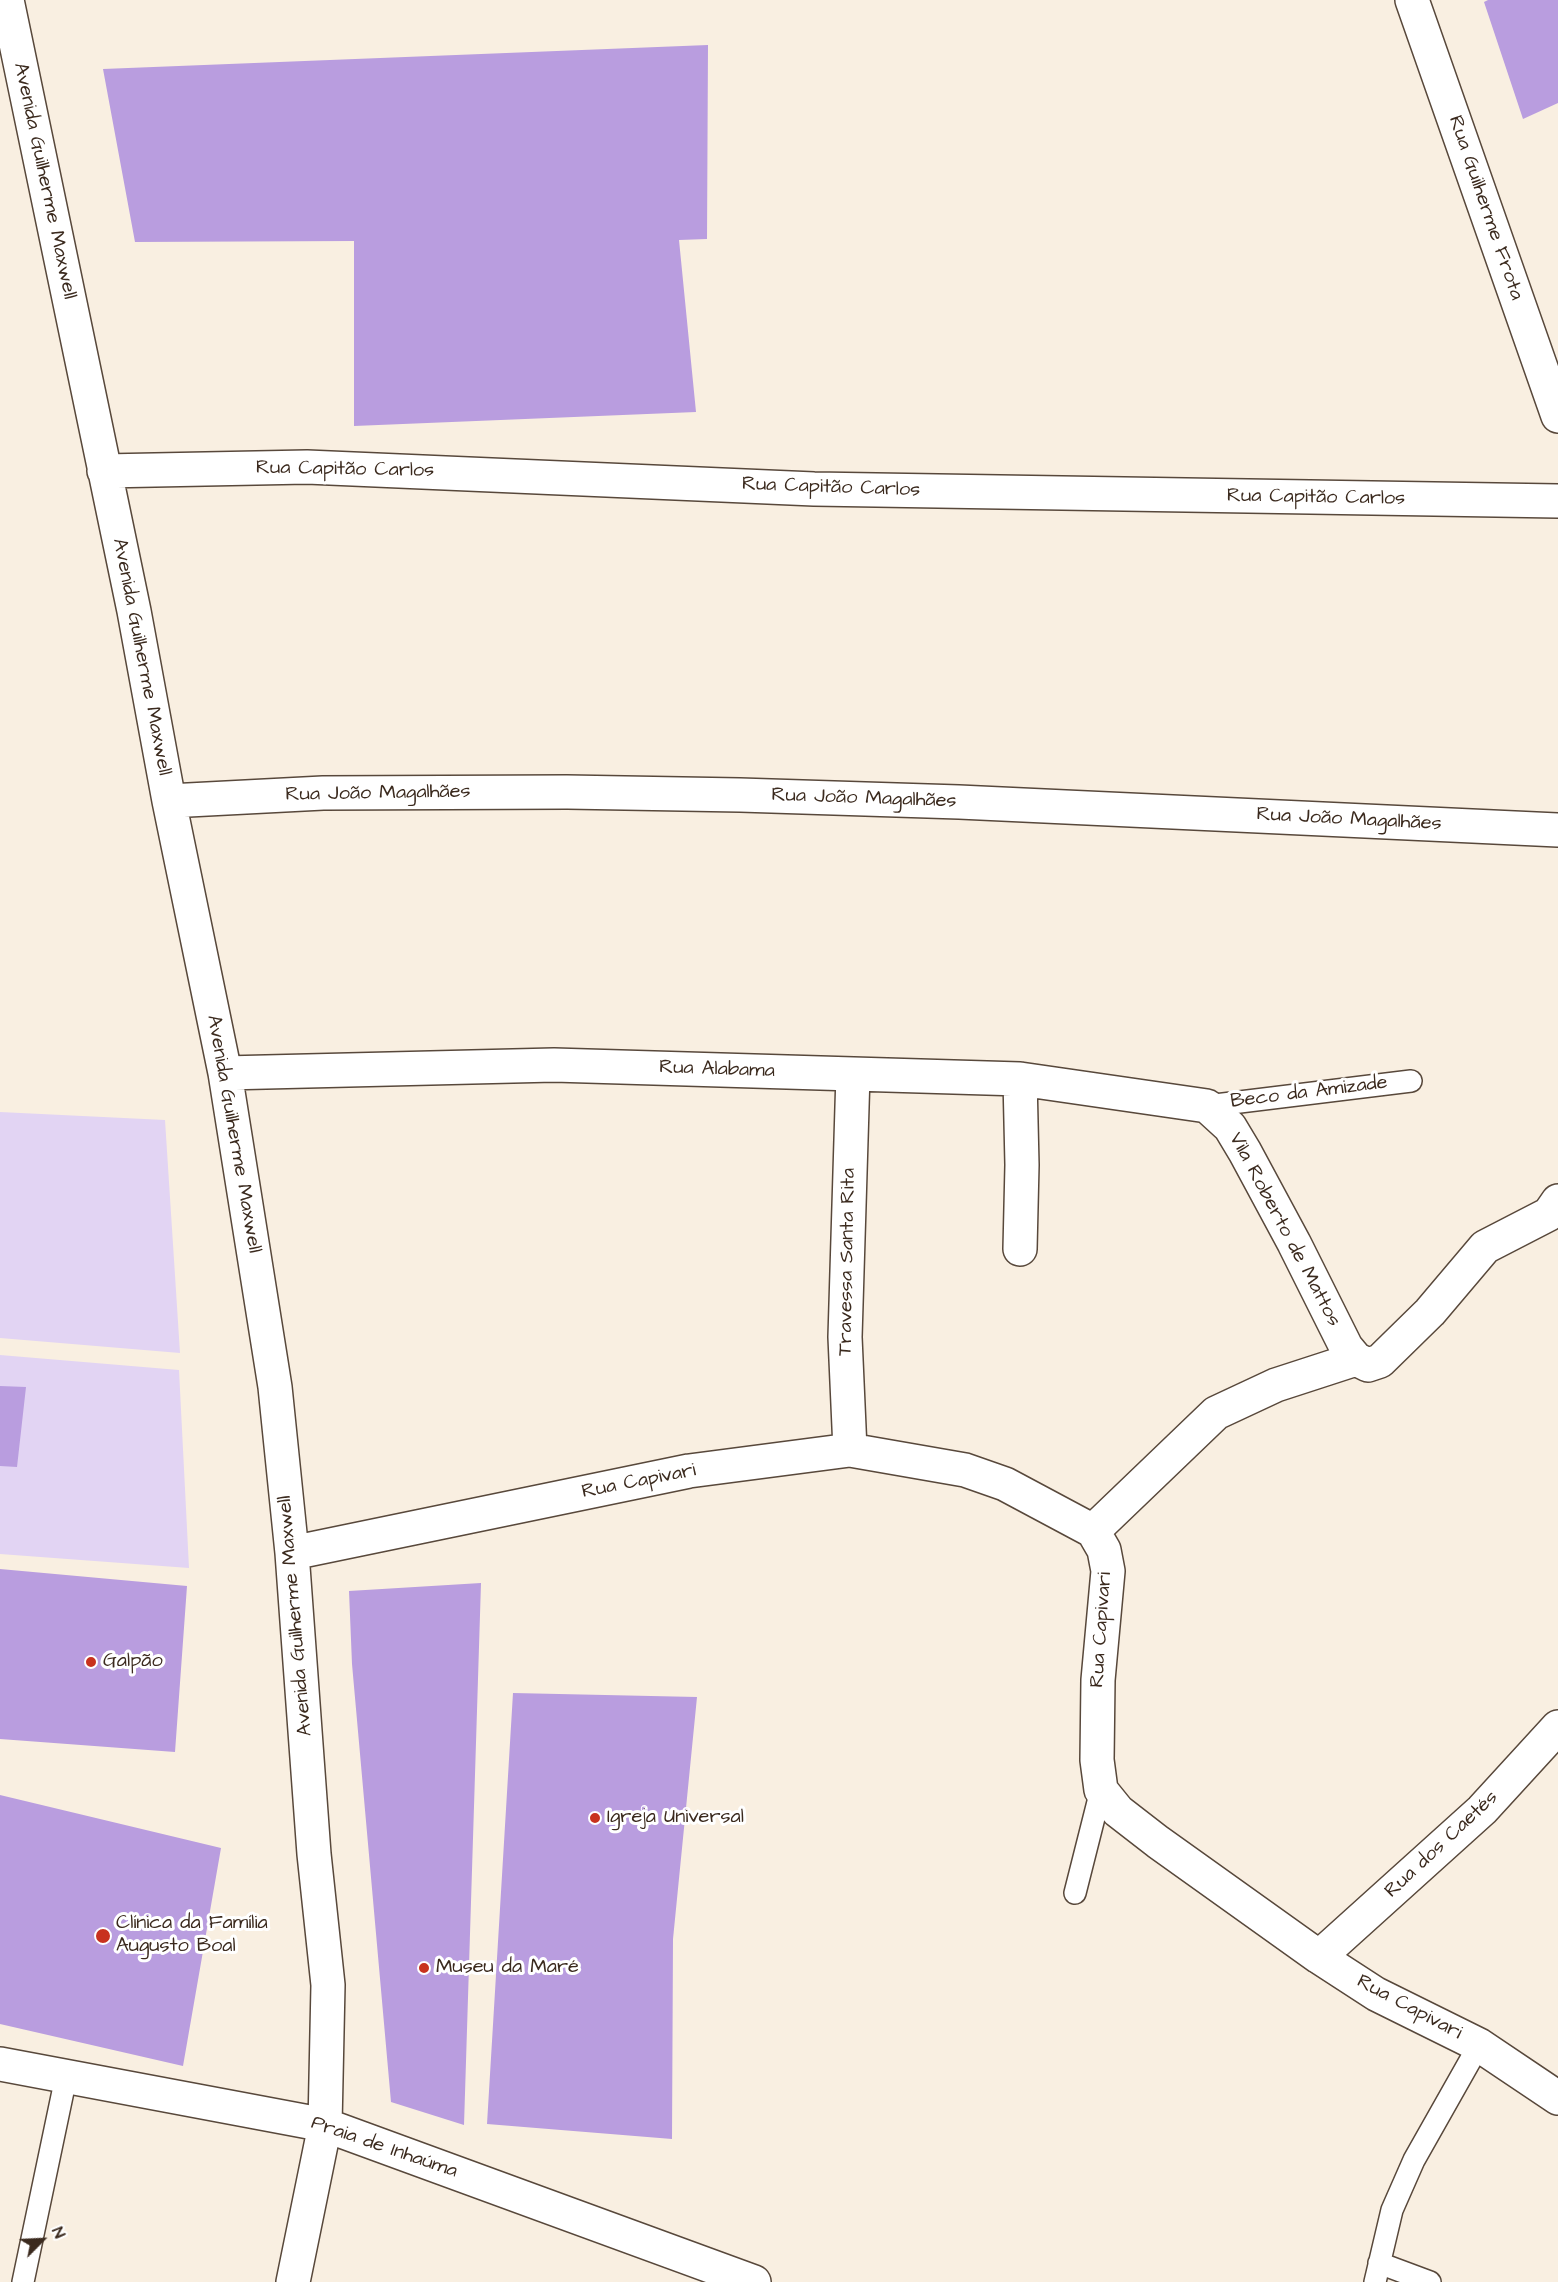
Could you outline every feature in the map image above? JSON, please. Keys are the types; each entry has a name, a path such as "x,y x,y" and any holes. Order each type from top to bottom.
{"street":[{"name":"Avenida Guilherme Maxwell","path":"7,0 134,611 169,801 225,1073 275,1387 292,1553 314,1854 328,1985 325,2125 293,2282"},
{"name":"Rua Guilherme Frota","path":"1412,0 1558,416"},
{"name":"Rua Capitão Carlos","path":"104,471 307,467 814,489 1558,501"},
{"name":"Rua João Magalhães","path":"169,801 334,793 567,792 740,795 959,802 1558,830"},
{"name":"Rua Alabama","path":"225,1073 554,1065 1020,1079 1207,1106"},
{"name":"Travessa Santa Rita","path":"850,1450 845,1337 853,1074"},
{"path":"1020,1079 1022,1165 1020,1249"},
{"name":"Vila Roberto de Mattos","path":"1207,1106 1230,1127 1294,1243 1346,1347 1356,1359"},
{"path":"1093,1531 1216,1413 1276,1385 1356,1359 1368,1365 1380,1361 1430,1312 1485,1247 1549,1214 1558,1201"},
{"name":"Rua Capivari","path":"292,1553 689,1471 850,1450 965,1470 1005,1484 1093,1531 1104,1550 1108,1571 1098,1680 1097,1760 1101,1790 1118,1811 1319,1957 1376,1994 1479,2045 1558,2098"},
{"name":"Rua dos Caetés","path":"1319,1957 1482,1810 1558,1727"},
{"name":"Praia de Inhaúma","path":"0,2064 325,2125 754,2282"}],"lane":[{"name":"Beco da Amizade","path":"1207,1106 1411,1081"},
{"path":"1076,1893 1101,1790"},
{"path":"1430,2282 1377,2272 1392,2210 1414,2160 1479,2045"},
{"path":"23,2282 66,2077"}],"shaded area":[{"path":"0,1112 165,1120 180,1353 0,1338"},
{"path":"0,1355 179,1370 189,1568 0,1554"}],"building":[{"path":"1488,0 1558,0 1558,103 1523,119 1484,2"},
{"path":"708,45 707,239 679,240 696,412 354,426 354,241 135,242 103,69"},
{"path":"0,1386 26,1387 17,1467 0,1466"},
{"name":"Galpão","path":"0,1569 187,1586 175,1752 0,1739"},
{"name":"Museu da Maré","path":"481,1583 464,2125 391,2102 352,1664 349,1591"},
{"name":"Igreja Universal","path":"513,1693 697,1697 673,1939 672,2139 487,2124"},
{"name":"Clínica da Família Augusto Boal","path":"0,1795 221,1848 183,2066 0,2024"}],"place":[{"name":"Galpão","path":"91,1662"},
{"name":"Igreja Universal","path":"595,1818"},
{"name":"Clínica da Família Augusto Boal","path":"103,1936"},
{"name":"Museu da Maré","path":"424,1968"}]}
